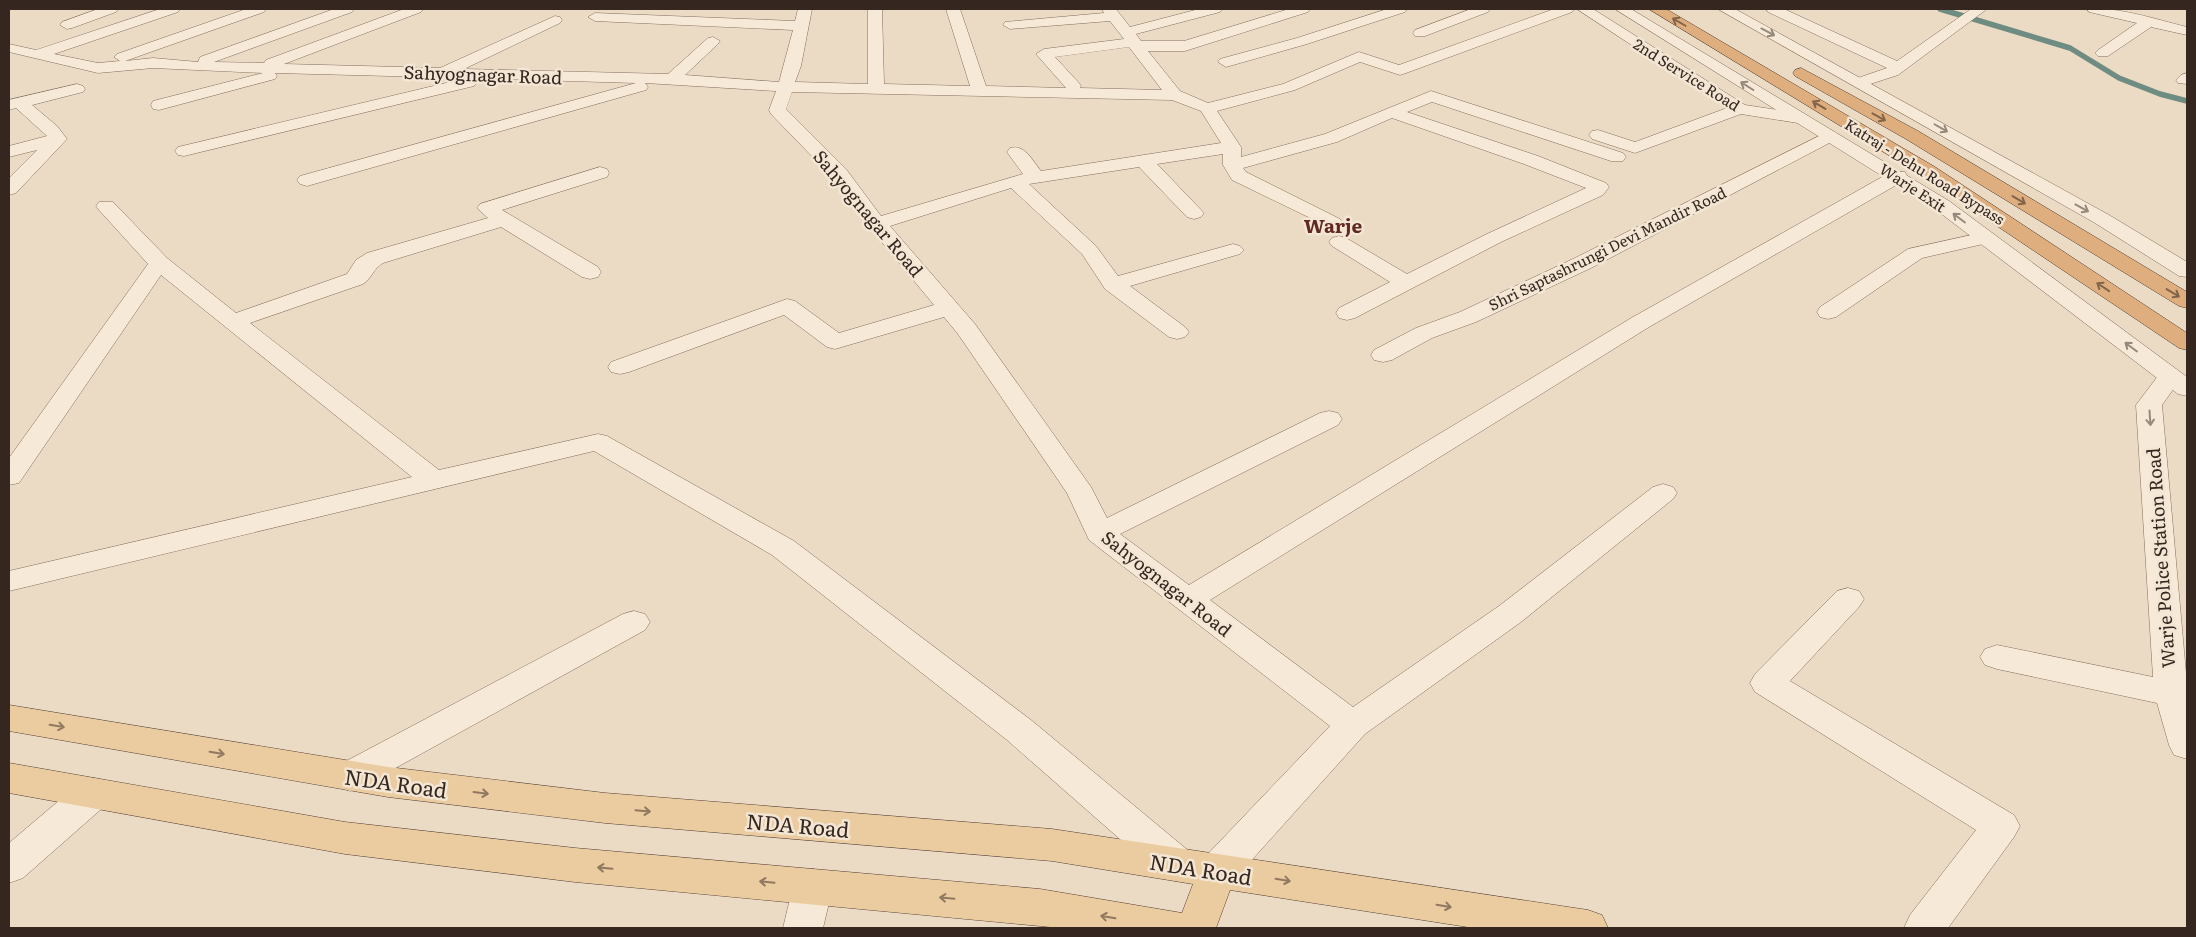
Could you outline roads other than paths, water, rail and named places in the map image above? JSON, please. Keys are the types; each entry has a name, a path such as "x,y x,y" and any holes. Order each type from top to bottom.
{"highway":[{"name":"Katraj - Dehu Road Bypass","path":"1656,9 1928,170 2187,343"},
{"path":"1683,9 1768,55"},
{"name":"Katraj - Dehu Road Bypass","path":"1785,65 1912,135 2187,301"}],"main road":[{"name":"NDA Road","path":"9,718 350,776 605,808 1052,845 1588,928"},
{"path":"9,778 345,838 575,865 1040,906 1173,928"},
{"path":"1196,928 1218,870"}],"street":[{"path":"55,29 111,9"},
{"path":"38,54 173,9"},
{"path":"98,68 133,52 259,9"},
{"path":"188,66 347,9"},
{"path":"260,67 416,9"},
{"path":"805,9 793,66 785,87 1174,95 1207,108 1288,87 1359,56 1400,70 1428,58 1567,9"},
{"path":"875,9 876,89"},
{"path":"953,9 980,92"},
{"path":"1073,86 1044,54 1132,40 1215,9"},
{"path":"1132,40 1185,46 1303,9"},
{"path":"1226,62 1302,41 1400,9"},
{"path":"1420,33 1483,9"},
{"name":"2nd Service Road","path":"1584,9 1740,109 1798,118"},
{"name":"Warje Exit","path":"1622,9 1798,118 1898,176 1985,238 2179,383"},
{"path":"1725,9 1861,82 2102,219 2187,271"},
{"path":"1773,9 1897,67"},
{"path":"2094,9 2117,11 2150,22 2187,31"},
{"path":"1010,26 1113,11 1132,40 1174,95"},
{"path":"1861,82 1892,72 1973,14"},
{"path":"595,17 801,26"},
{"path":"442,73 555,20"},
{"path":"2104,53 2150,22"},
{"path":"9,46 27,38"},
{"path":"308,180 668,80 713,41"},
{"name":"Sahyognagar Road","path":"9,46 98,68 153,63 188,66 668,80 785,87 777,110 839,173 877,224 967,329 1081,493 1099,533 1353,725"},
{"path":"159,105 292,69"},
{"path":"184,152 501,75"},
{"path":"877,224 1014,181 1143,161 1232,156 1331,138 1431,96 1454,84"},
{"path":"14,104 77,89"},
{"path":"1431,96 1617,157"},
{"path":"14,104 51,130 58,139"},
{"path":"1207,108 1232,156 1239,176 1336,232 1405,282"},
{"path":"1566,125 1635,148 1740,109"},
{"path":"1347,313 1405,282 1596,191 1599,187 1531,160 1391,112"},
{"name":"Shri Saptashrungi Devi Mandir Road","path":"1383,355 1424,333 1468,316 1583,262 1829,136"},
{"path":"9,152 58,139"},
{"path":"9,188 58,139"},
{"path":"1016,152 1036,178"},
{"path":"1143,161 1194,213"},
{"path":"590,272 503,220 487,208 600,173"},
{"path":"1187,600 1642,322 1898,176"},
{"path":"1014,181 1090,250 1113,284 1177,332"},
{"path":"106,206 158,263 434,480"},
{"path":"232,322 355,279 360,276 364,265 375,258 503,220"},
{"path":"1828,312 1915,253 1985,238"},
{"path":"1113,284 1233,250"},
{"path":"9,477 158,263"},
{"path":"620,367 788,306 835,342 949,308"},
{"name":"Warje Police Station Road","path":"2179,383 2148,405 2171,693 2187,745"},
{"path":"1099,533 1329,419"},
{"path":"9,580 598,442 784,548 1019,730 1176,864"},
{"path":"1218,870 1353,725 1510,614 1663,493"},
{"path":"1848,599 1767,683 2001,826 1924,928"},
{"path":"350,776 634,622"},
{"path":"1996,657 2171,693"},
{"path":"9,866 94,793"},
{"path":"803,928 813,886"}],"waterway":[{"path":"1940,9 2070,48 2119,78 2160,94 2187,101"}],"district":[{"name":"Warje","path":"1333,225"}]}
